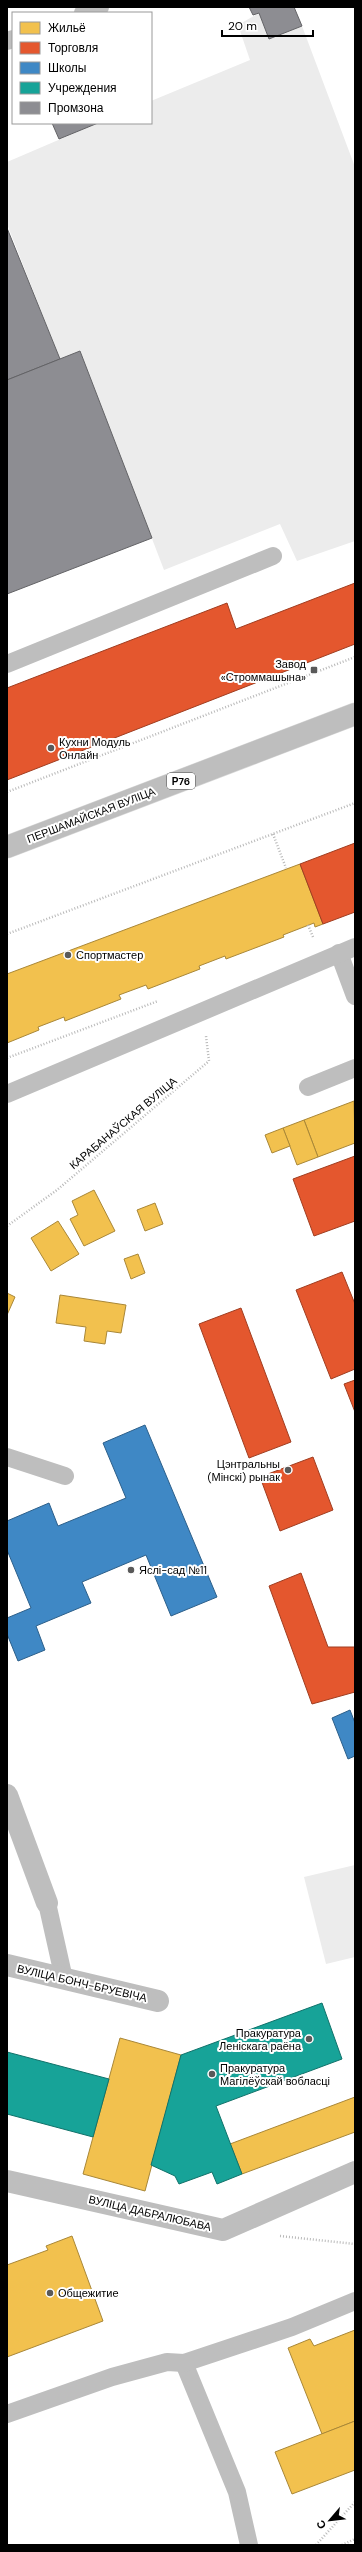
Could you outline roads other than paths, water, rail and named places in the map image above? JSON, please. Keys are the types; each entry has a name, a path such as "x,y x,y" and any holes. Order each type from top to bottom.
{"street":[{"name":"ПЕРШАМАЙСКАЯ ВУЛІЦА","path":"7,847 355,714"},
{"path":"7,1794 47,1903"},
{"name":"ВУЛІЦА БОНЧ-БРУЕВІЧА","path":"7,1965 158,2001"},
{"name":"ВУЛІЦА ДАБРАЛЮБАВА","path":"7,2181 223,2230 355,2172"}],"lane":[{"path":"86,12 100,7"},
{"path":"7,664 273,556"},
{"path":"7,1094 347,950 355,996"},
{"path":"308,1086 355,1068"},
{"path":"7,1457 65,1476"},
{"path":"47,1903 64,1979"},
{"path":"7,2414 112,2377 167,2362 184,2362 292,2327 355,2301"},
{"path":"184,2362 237,2492 249,2545"}],"place":[{"name":"Завод «Строммашына»","path":"314,670"},
{"name":"Кухни Модуль Онлайн","path":"51,748"},
{"name":"Спортмастер","path":"68,955"},
{"name":"Цэнтральны (Мінскі) рынак","path":"288,1470"},
{"name":"Яслі-сад №11","path":"131,1570"},
{"name":"Пракуратура Леніскага раёна","path":"309,2039"},
{"name":"Пракуратура Магілёўскай вобласці","path":"212,2074"},
{"name":"Общежитие","path":"50,2293"}]}
